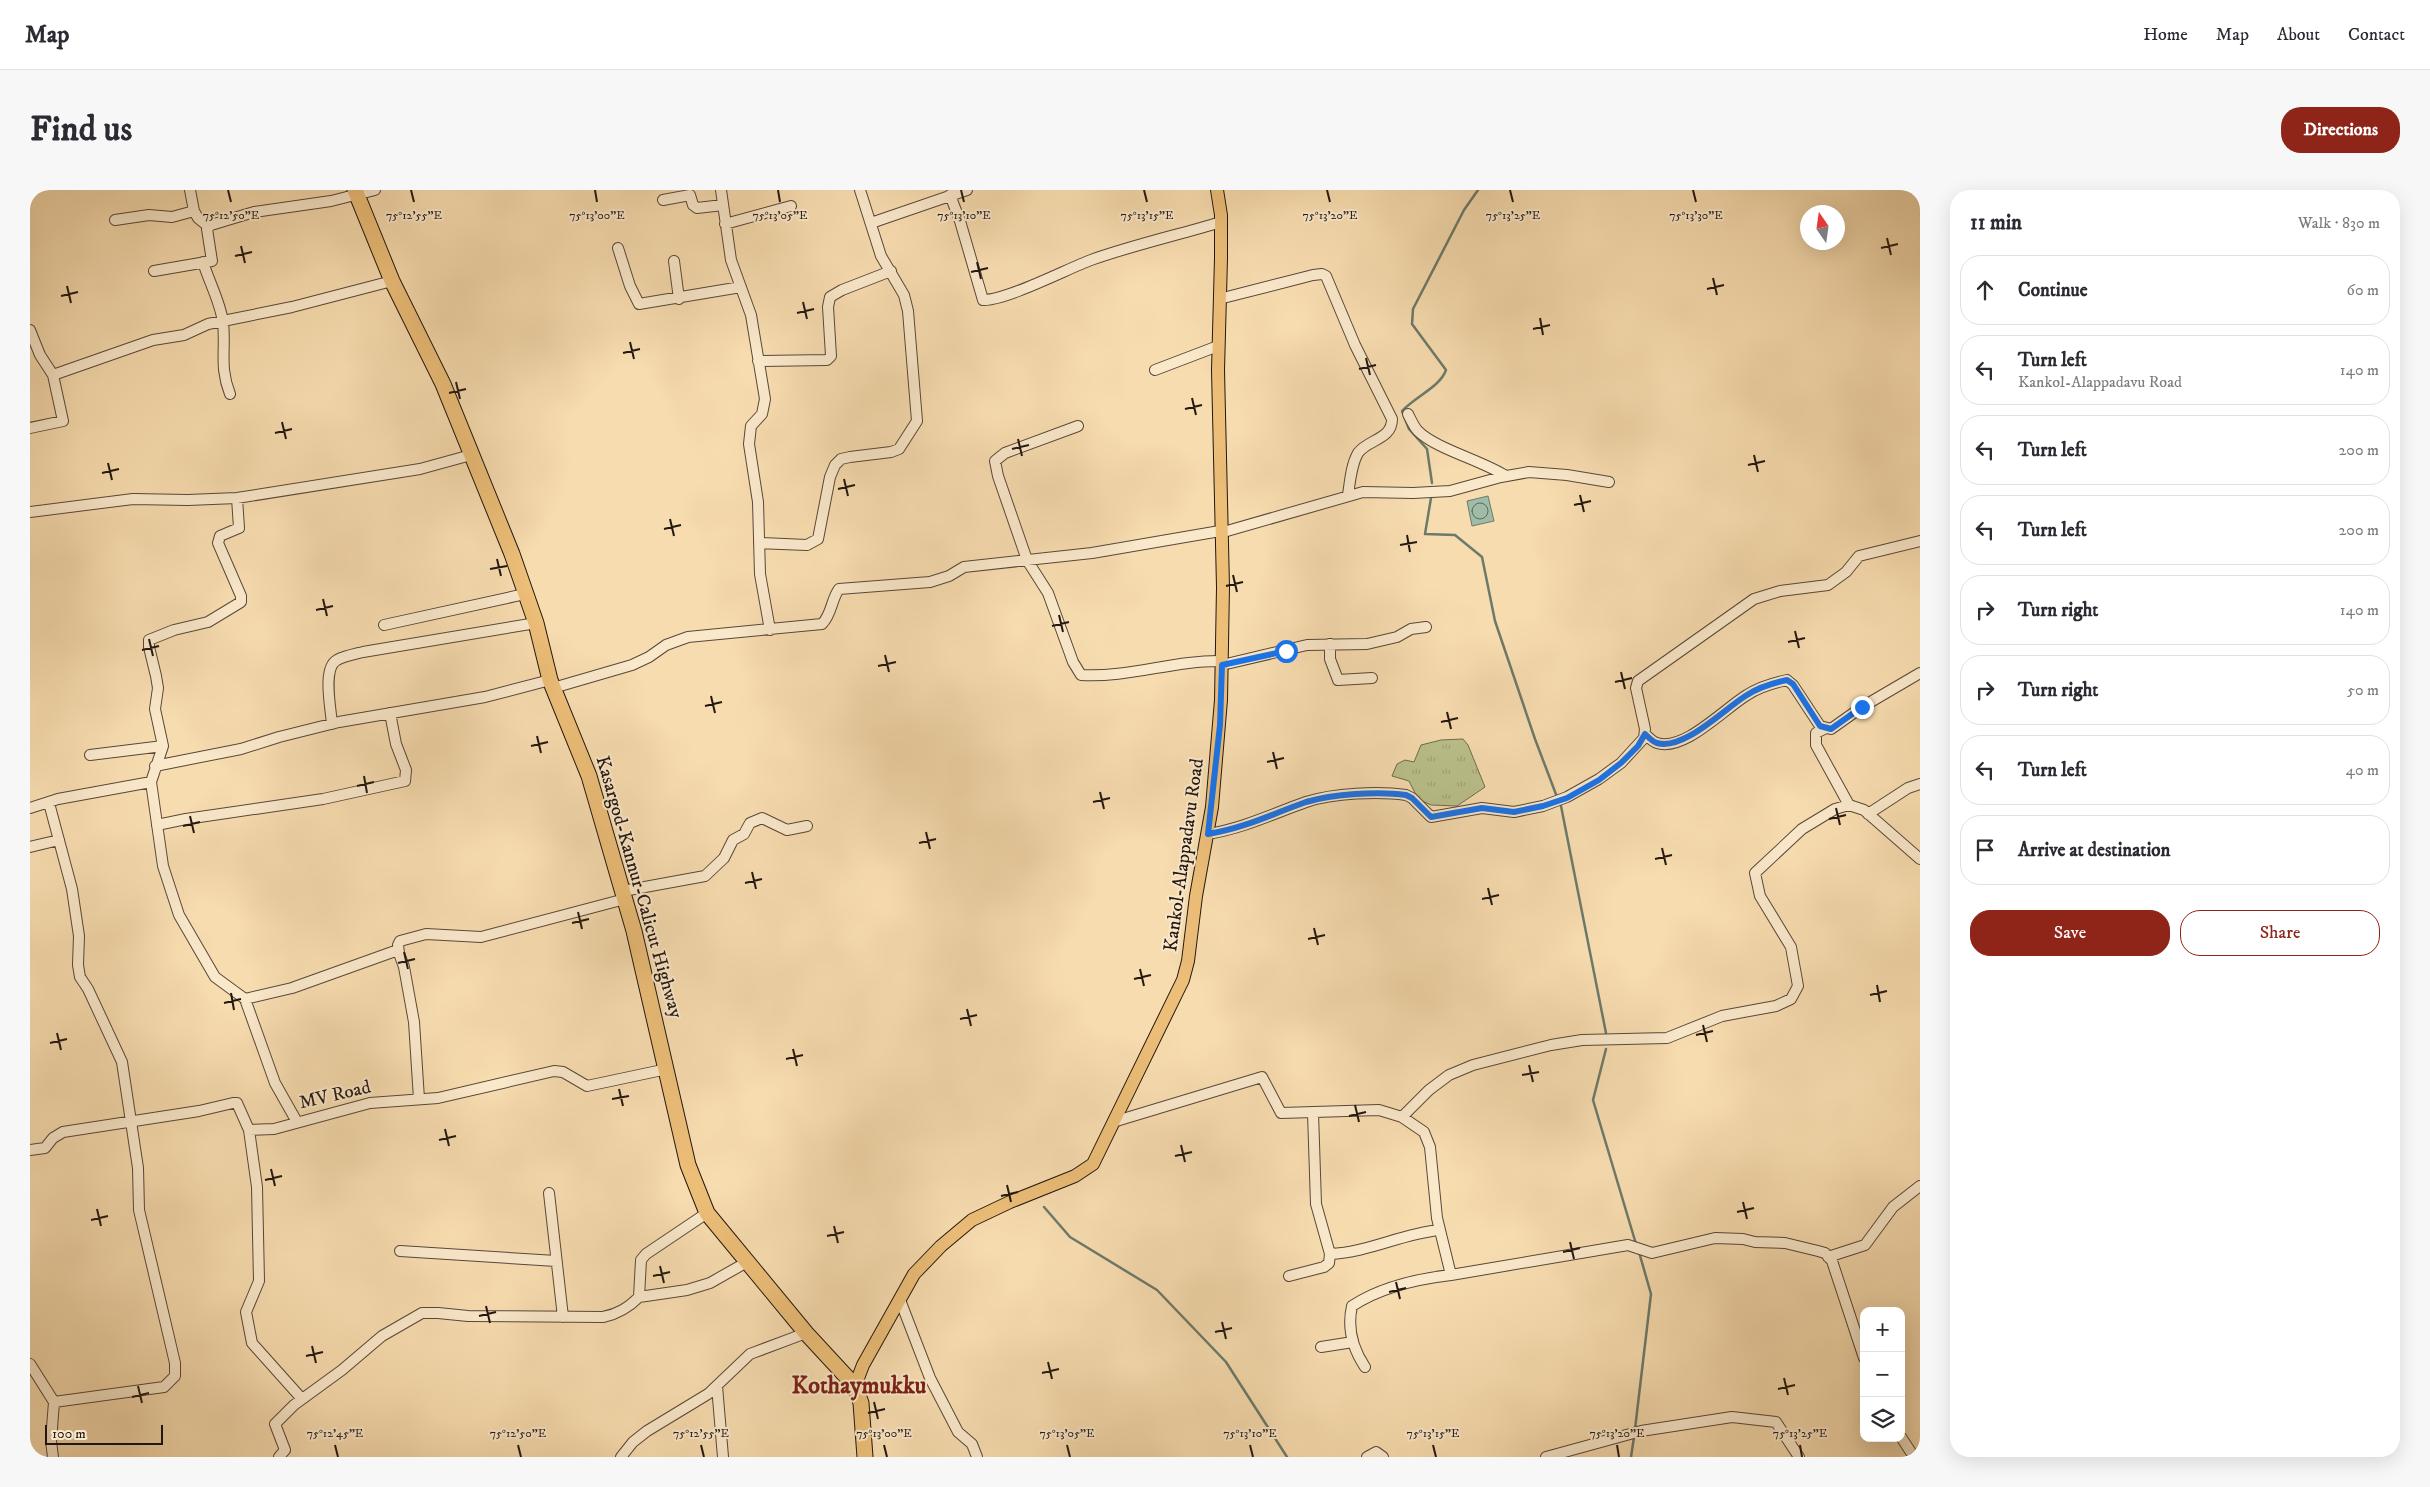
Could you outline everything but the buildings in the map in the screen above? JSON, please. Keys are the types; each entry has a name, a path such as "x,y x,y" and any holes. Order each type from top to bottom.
{"highway":[{"name":"Kasargod-Kannur-Calicut Highway","path":"356,192 392,281 442,384 512,554 536,623 552,684 590,776 634,931 688,1165 707,1213 806,1333 855,1386 861,1403 865,1457"}],"main road":[{"name":"Kankol-Alappadavu Road","path":"855,1386 863,1365 914,1274 941,1246 972,1220 1074,1176 1093,1164 1183,980 1188,961 1196,896 1208,834 1220,725 1223,587 1220,532 1222,502 1218,346 1221,222 1217,190"}],"street":[{"path":"154,271 212,261 208,226 198,218 194,211 190,190"},
{"path":"208,226 254,212 375,190"},
{"path":"721,190 731,260 751,315 764,408 752,426 749,444 758,502 760,574 770,630"},
{"path":"759,543 807,545 814,543 819,533 830,477 835,465 841,459 892,452 899,449 917,421 908,311 904,295 881,256 860,190"},
{"path":"871,223 967,190"},
{"path":"663,200 690,195 693,205 697,208 723,205"},
{"path":"950,195 960,221 983,300 1002,296 1091,260 1221,222"},
{"path":"725,224 791,206"},
{"path":"115,220 149,215 172,217 194,211"},
{"path":"618,248 630,286 639,304 679,299 741,287"},
{"path":"674,261 679,299"},
{"path":"203,262 222,320 224,380 230,394"},
{"path":"758,361 827,360 831,356 831,322 828,306 830,297 842,290 891,271"},
{"path":"1219,299 1313,275 1322,274 1326,276 1355,345 1392,419 1392,425 1386,436 1365,446 1358,454 1351,475 1348,495"},
{"path":"53,375 153,340 184,335 222,320 292,307 392,281"},
{"path":"30,330 40,355 53,375 63,421 30,428"},
{"path":"1155,370 1218,346"},
{"path":"1408,414 1416,430 1428,439 1490,466 1506,476"},
{"path":"1078,426 1004,453 995,461 998,476 1027,560 1048,593 1069,653 1081,675 1097,676 1171,665 1222,663 1307,645 1367,644 1397,637 1411,629 1426,627"},
{"path":"30,512 133,499 188,500 237,498 420,469 471,455"},
{"path":"155,766 241,750 279,737 332,724 486,697 632,665 649,658 666,645 688,637 822,624 827,620 834,595 839,589 930,582 949,576 964,567 1108,551 1220,532 1299,512 1348,495 1363,492 1450,491 1529,472 1593,478 1609,482"},
{"path":"237,498 239,528 220,536 218,543 241,596 241,602 208,622 174,630 149,640 158,688 155,709 163,746 151,782 163,866 178,915 215,976 245,999 275,1083 298,1122"},
{"path":"1208,834 1249,826 1308,802 1342,796 1406,795 1412,798 1431,817 1482,808 1514,812 1543,806 1567,798 1599,780 1638,746 1645,734 1645,729 1636,688 1638,681 1739,607 1754,599 1780,591 1828,585 1846,572 1859,556 1920,541"},
{"path":"384,625 526,594"},
{"path":"332,724 328,679 330,667 336,660 363,652 536,623"},
{"path":"1330,644 1330,658 1338,680 1372,678"},
{"path":"1645,734 1656,743 1668,744 1678,741 1694,734 1749,693 1787,680 1793,684 1820,726 1831,729 1862,707 1920,673"},
{"path":"157,825 186,818 323,799 405,781 406,770 396,744 390,713"},
{"path":"1826,728 1816,733 1816,744 1849,805"},
{"path":"90,755 163,746"},
{"path":"30,808 58,799 151,782"},
{"path":"1868,814 1908,788 1920,784"},
{"path":"49,803 72,889 73,907 80,936 78,965 80,977 88,989 122,1062 138,1168 136,1196 175,1363 175,1376 164,1388 54,1402"},
{"path":"1402,1117 1429,1090 1449,1075 1473,1065 1582,1040 1667,1038 1722,1016 1776,1006 1791,999 1798,986 1791,947 1760,896 1755,873 1802,829 1835,809 1849,805 1864,810 1920,859"},
{"path":"419,1099 414,1022 398,950 400,940 426,934 481,936 624,895 705,876 724,858 733,840 744,834 750,823 762,818 787,830 807,826"},
{"path":"30,847 59,840"},
{"path":"245,999 292,988 398,950"},
{"name":"MV Road","path":"249,1130 274,1129 370,1103 438,1098 554,1071 563,1072 587,1086 667,1069"},
{"path":"1113,1122 1262,1077 1281,1114 1379,1110 1402,1117 1424,1132 1430,1147 1439,1230 1451,1275"},
{"path":"30,1150 45,1148 53,1138 63,1132 237,1103 249,1130 257,1187 259,1281 246,1312 252,1343 302,1399"},
{"path":"1289,1276 1324,1267 1329,1263 1330,1254 1316,1204 1313,1112"},
{"path":"1828,1257 1866,1245 1893,1207 1920,1186"},
{"path":"550,1193 563,1317"},
{"path":"639,1297 641,1260 646,1254 707,1213"},
{"path":"1330,1254 1377,1247 1411,1233 1439,1230"},
{"path":"1365,1367 1358,1356 1353,1342 1349,1318 1352,1306 1377,1292 1410,1282 1633,1245 1658,1253 1715,1238 1785,1243 1818,1251 1828,1257 1832,1261 1862,1352"},
{"path":"400,1251 556,1261"},
{"path":"279,1457 285,1450 275,1424 302,1399 342,1370 382,1336 422,1313 438,1312 468,1316 563,1317 613,1315 631,1305 639,1297 687,1290 710,1283 747,1262"},
{"path":"900,1300 930,1378 958,1432 972,1444 977,1457"},
{"path":"622,1457 633,1442 647,1431 708,1394 750,1354 806,1333"},
{"path":"1321,1347 1353,1342"},
{"path":"30,1364 54,1402 50,1441 53,1457"},
{"path":"716,1386 723,1457"},
{"path":"1546,1457 1635,1432 1732,1417 1776,1422 1799,1457"},
{"path":"1904,1442 1914,1457"},
{"path":"1367,1457 1376,1452 1383,1457"}],"green space":[{"path":"1463,739 1468,745 1485,787 1457,806 1431,805 1418,799 1409,781 1392,776 1397,764 1405,760 1414,762 1421,745 1441,740"}],"water":[{"path":"1488,496 1494,521 1472,526 1467,501"}],"waterway":[{"path":"1432,483 1427,449 1409,429 1402,411 1439,381 1446,370 1412,324 1413,309 1464,210 1478,190"},
{"path":"1431,498 1425,534 1455,535 1482,557 1495,621 1557,797"},
{"path":"1561,806 1606,1033"},
{"path":"1606,1049 1593,1100 1636,1244"},
{"path":"1044,1207 1070,1237 1157,1290 1226,1362 1287,1457"},
{"path":"1635,1429 1651,1294 1639,1252"},
{"path":"1631,1457 1634,1437"}],"district":[{"name":"Kothaymukku","path":"859,1386"}],"route":[{"path":"1286,651 1222,665 1220,725 1214,795 1208,834 1249,826 1308,802 1342,796 1406,795 1412,798 1431,817 1440,817 1482,808 1514,812 1543,806 1567,798 1599,780 1621,763 1638,746 1645,734 1656,743 1668,744 1678,741 1694,734 1749,693 1787,680 1793,684 1820,726 1831,729 1862,707"}]}
